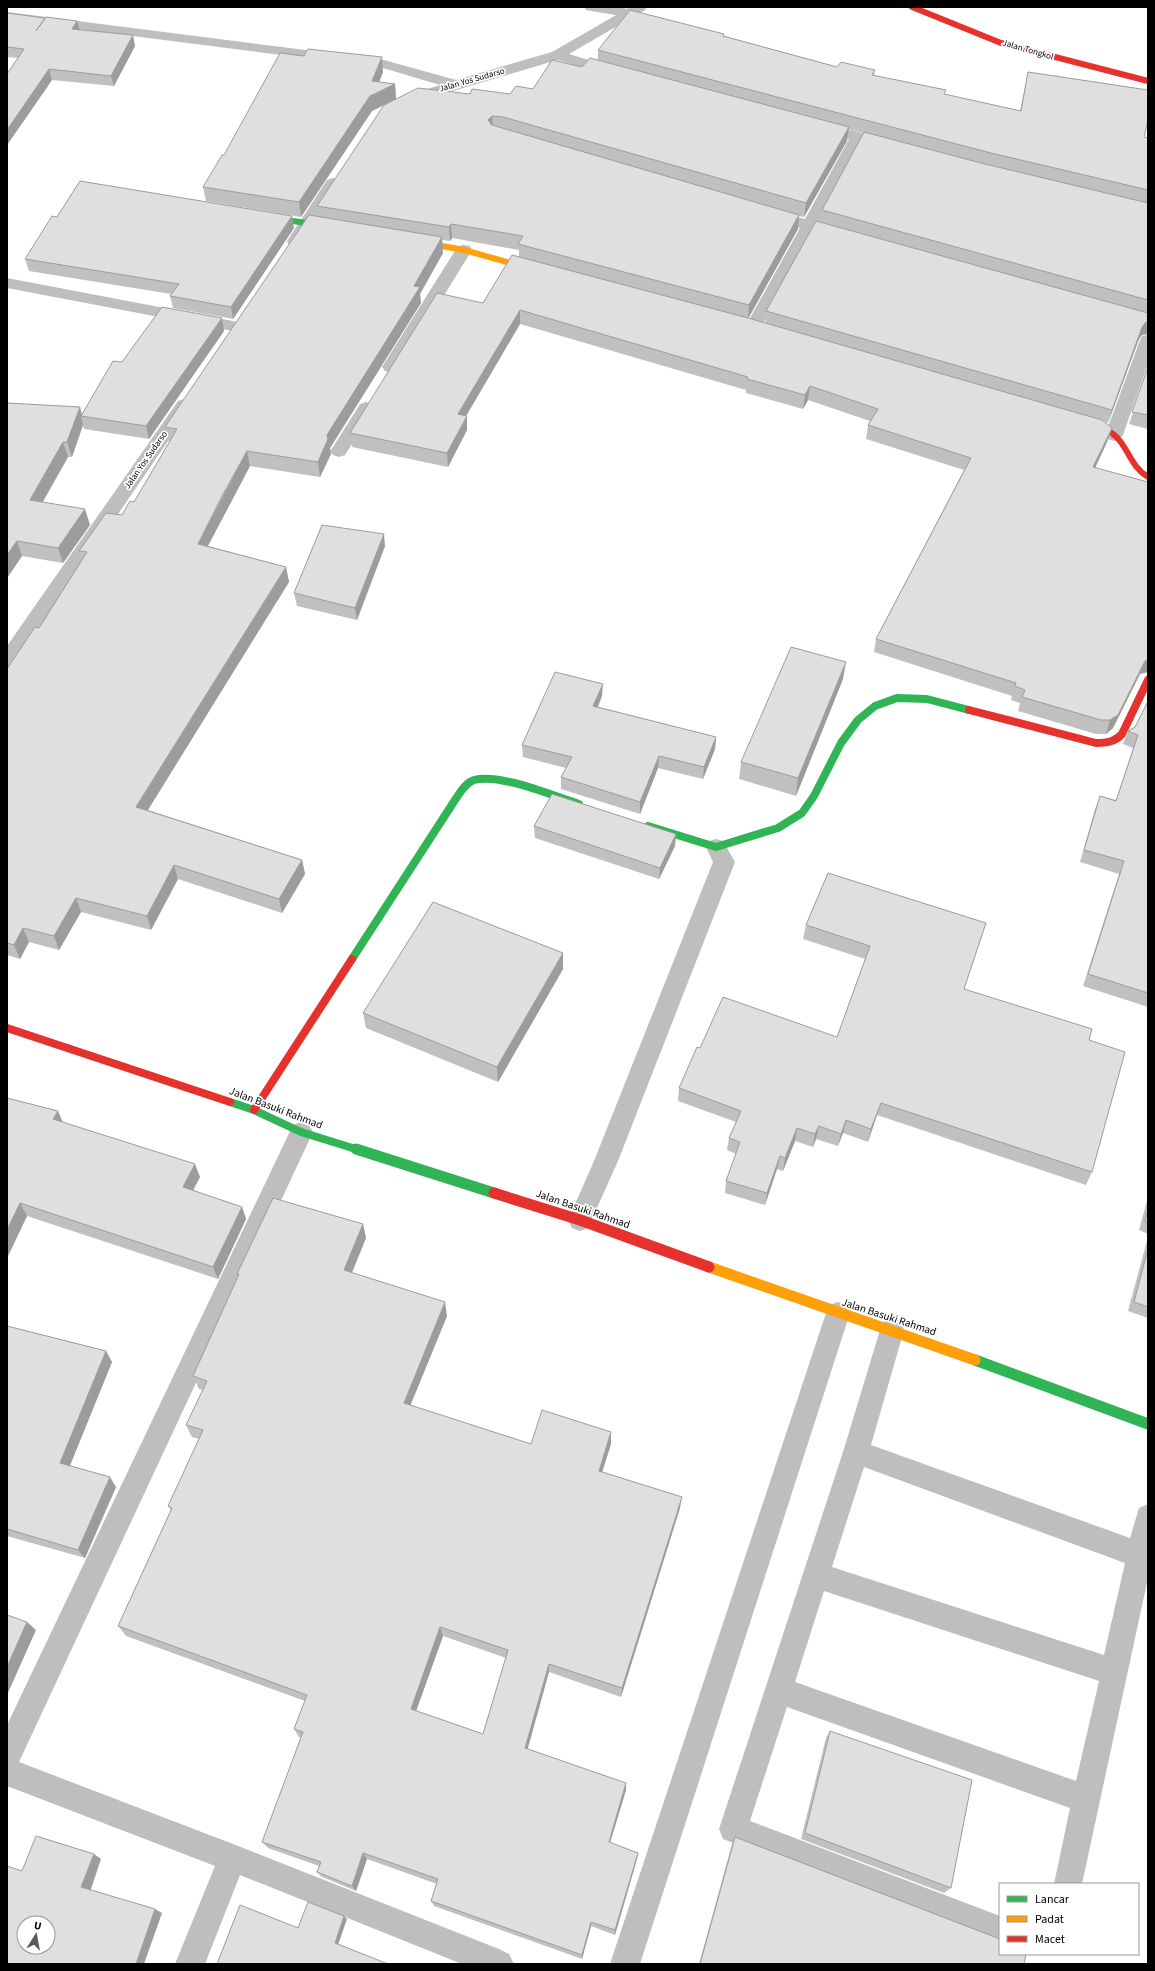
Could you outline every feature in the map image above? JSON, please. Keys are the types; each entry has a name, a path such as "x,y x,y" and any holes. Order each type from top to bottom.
{"main road":[{"name":"Jalan Tongkol","path":"912,7 1001,42 1148,81"},
{"path":"257,216 345,229"},
{"path":"405,240 464,250 548,273"},
{"path":"1072,418 1105,429 1114,435 1120,441 1136,470 1148,477"},
{"path":"641,823 716,848 778,828 802,813 814,796 841,743 858,720 875,706 897,698 927,700 1105,744 1116,739 1122,734 1148,680"},
{"path":"254,1110 455,800 472,780 483,777 500,780 590,807"},
{"name":"Jalan Basuki Rahmad","path":"7,1028 254,1110 301,1132 580,1220 838,1313 892,1330 1148,1424"}],"street":[{"path":"591,7 634,10"},
{"name":"Jalan Yos Sudarso","path":"394,106 414,97 557,55 634,10"},
{"path":"7,16 384,64 456,85"},
{"path":"557,55 586,65 624,75"},
{"path":"805,123 903,148"},
{"path":"753,327 810,226 858,136"},
{"path":"285,255 340,172"},
{"path":"757,210 856,238"},
{"path":"339,451 464,250"},
{"path":"7,284 237,327"},
{"path":"1114,435 1148,340"},
{"name":"Jalan Yos Sudarso","path":"7,661 192,392"},
{"path":"580,1220 606,1161 724,862 716,848"},
{"path":"7,1756 301,1132"},
{"path":"625,1964 838,1313"},
{"path":"892,1330 856,1452 817,1575 733,1829 999,1931"},
{"path":"856,1452 1140,1554"},
{"path":"1068,1883 1148,1516"},
{"path":"817,1575 1113,1672"},
{"path":"778,1690 1086,1799"},
{"path":"7,1772 233,1858 499,1964"},
{"path":"190,1964 233,1858"}],"building":[{"path":"630,10 724,34 723,36 837,67 841,62 875,70 872,75 946,90 944,94 1021,111 1028,72 1148,90 1148,120 1144,137 1148,138 1148,190 991,153 598,50"},
{"path":"7,13 45,18 36,31 46,17 77,21 72,29 133,35 111,76 49,69 7,130 7,74 24,49 7,47"},
{"path":"308,49 382,57 372,81 395,84 370,96 299,202 203,187 222,155 224,155 280,53 304,56"},
{"path":"590,58 849,127 806,203 503,117 492,116 488,120 492,125 799,215 749,305 518,244 523,236 451,224 449,227 317,206 384,105 418,88 470,94 472,89 510,94 516,86 533,89 552,60 582,67"},
{"path":"864,132 981,163 1148,203 1148,300 822,210"},
{"path":"80,181 292,216 231,307 170,296 179,284 25,259 52,216 57,217"},
{"path":"309,215 442,237 414,286 420,287 327,435 328,439 318,462 247,451 221,498 198,544 286,567 136,807 302,860 279,899 174,865 147,916 76,898 54,936 23,928 14,945 7,943 7,669 35,627 39,628 87,552 79,551 106,513 122,515 130,501 134,502 177,429 165,427"},
{"path":"816,221 1148,313 1148,322 1146,322 1142,327 1112,410 766,311"},
{"path":"512,255 748,318 1102,420 1112,428 1093,467 1148,482 1148,660 1145,661 1118,715 1110,720 1101,720 1022,697 1025,690 1015,686 1016,683 876,639 971,458 868,425 878,409 810,386 805,395 747,379 748,377 520,310 458,414 467,416 447,453 350,433 437,293 483,303"},
{"path":"162,307 222,318 146,426 81,416 113,361 122,362"},
{"path":"1148,367 1148,415 1132,412"},
{"path":"7,403 80,407 67,442 63,442 30,500 85,509 58,548 17,541 7,555"},
{"path":"322,525 384,534 355,608 294,593"},
{"path":"791,647 846,662 798,778 741,762"},
{"path":"555,672 603,684 593,706 716,737 704,767 659,756 640,802 561,777 572,757 522,745"},
{"path":"1148,701 1148,993 1088,974 1124,861 1084,850 1100,796 1116,801 1138,735 1128,731 1135,727"},
{"path":"552,794 676,834 660,868 534,826"},
{"path":"828,873 986,923 964,989 1092,1029 1089,1040 1125,1052 1092,1172 881,1103 871,1129 846,1120 841,1134 819,1126 815,1134 797,1128 785,1158 780,1156 767,1193 726,1181 740,1142 729,1138 741,1111 679,1088 697,1047 700,1048 723,997 837,1037 870,946 806,925"},
{"path":"433,902 563,953 497,1067 363,1013"},
{"path":"7,1098 58,1111 53,1119 195,1164 183,1187 242,1207 213,1267 20,1203 7,1230"},
{"path":"273,1198 363,1224 344,1270 445,1302 404,1403 531,1444 542,1410 611,1432 599,1471 682,1497 622,1688 549,1664 525,1748 626,1783 609,1842 638,1853 615,1930 591,1922 582,1955 431,1901 438,1879 363,1853 352,1886 317,1872 321,1862 262,1842 303,1732 294,1729 307,1695 118,1626 172,1508 168,1506 203,1430 186,1425 207,1381 193,1376 239,1274 237,1274","holes":["440,1627 508,1650 483,1734 411,1709"]},
{"path":"1148,1209 1148,1222 1145,1221"},
{"path":"1148,1249 1148,1307 1134,1302"},
{"path":"7,1326 106,1351 60,1463 110,1477 78,1550 7,1529"},
{"path":"7,1615 27,1622 7,1667"},
{"path":"830,1731 972,1780 951,1888 805,1833"},
{"path":"36,1836 94,1854 81,1887 155,1909 136,1964 7,1964 7,1866 22,1871"},
{"path":"735,1837 999,1939 999,1955 1026,1955 1024,1964 700,1964"},
{"path":"308,1902 344,1916 335,1943 388,1964 217,1964 240,1905 298,1928"}],"traffic: fast":[{"path":"264,217 335,227"},
{"path":"648,826 716,847 778,828 802,813 814,796 841,743 858,720 875,706 897,698 927,699 969,710"},
{"path":"352,959 455,800 468,783 474,780 497,780 541,791 579,804"},
{"path":"230,1102 254,1110 301,1132 494,1193"},
{"path":"975,1360 1148,1424"}],"traffic: slow":[{"path":"414,241 464,250 536,270"},
{"path":"709,1267 975,1360"}],"traffic: jam":[{"path":"912,7 1001,43 1148,81"},
{"path":"1082,421 1112,433 1120,441 1138,470 1148,477"},
{"path":"969,710 1096,743 1107,742 1117,739 1122,734 1132,716 1148,680"},
{"path":"254,1110 352,959"},
{"path":"7,1028 230,1102"},
{"path":"494,1193 580,1220 709,1267"}]}
